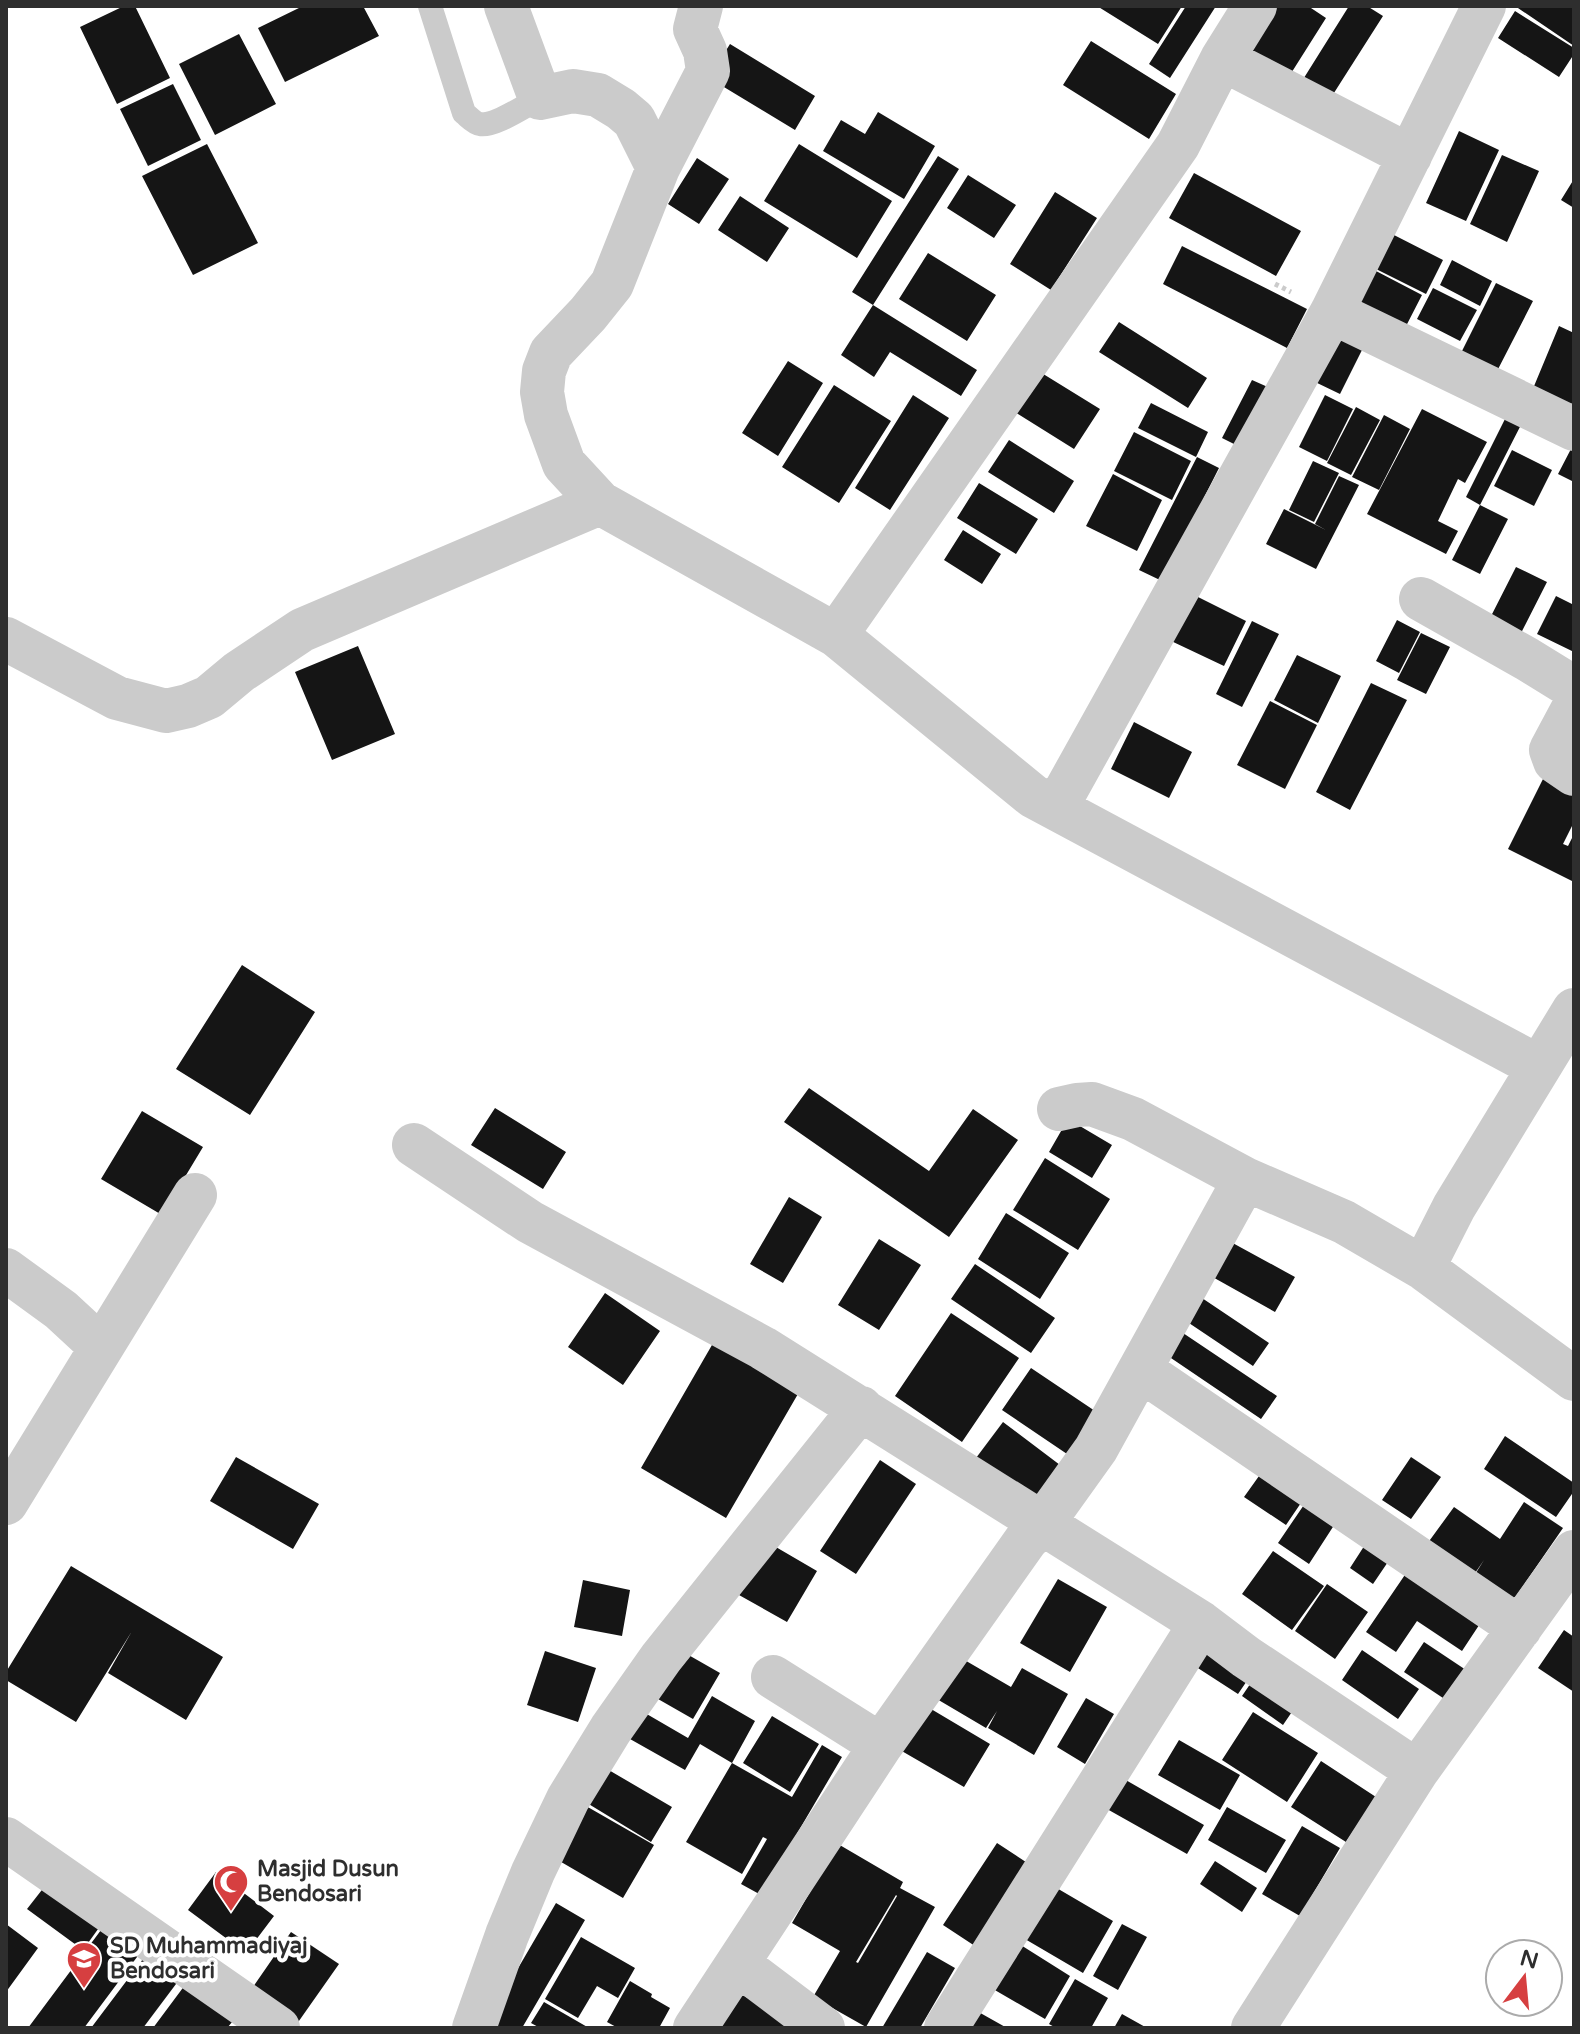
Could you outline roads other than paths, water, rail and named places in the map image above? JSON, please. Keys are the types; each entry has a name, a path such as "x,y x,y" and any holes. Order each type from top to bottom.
{"street":[{"path":"506,6 540,98 573,91 598,95 634,120 658,168"},
{"path":"701,6 695,29 705,51 708,71 658,168 612,284 551,353 544,371 542,392 546,415 564,464 600,503 836,635 1033,796 1539,1067"},
{"path":"836,635 1178,145 1222,59 1255,6"},
{"path":"1056,808 1332,312 1484,6"},
{"path":"1222,59 1410,156"},
{"path":"1332,312 1574,429"},
{"path":"6,639 117,698 166,711 188,706 209,697 239,672 302,630 600,503"},
{"path":"1421,599 1574,688"},
{"path":"1574,707 1551,750 1555,761 1574,774"},
{"path":"1423,1268 1454,1207 1574,1010"},
{"path":"1059,1109 1092,1104 1133,1119 1245,1179 1344,1222 1423,1268 1574,1379"},
{"path":"414,1145 530,1222 763,1348 861,1408 1201,1623 1246,1657 1417,1771"},
{"path":"695,2028 881,1745 1026,1540 1043,1523 1096,1449 1245,1179"},
{"path":"6,1503 195,1195"},
{"path":"6,1270 61,1310 101,1347"},
{"path":"1141,1370 1520,1628"},
{"path":"474,2028 533,1872 568,1799 603,1741 661,1658 861,1408"},
{"path":"1253,2028 1417,1771 1574,1552"},
{"path":"946,2028 1201,1623"},
{"path":"773,1677 881,1745"},
{"path":"6,1839 278,2028"},
{"path":"738,1964 823,2028"}],"lane":[{"path":"430,6 464,113 471,120 480,124 491,123 540,98"}],"place":[{"name":"Masjid Dusun Bendosari","path":"231,1913"},
{"name":"SD Muhammadiyaj Bendosari","path":"84,1990"}]}
